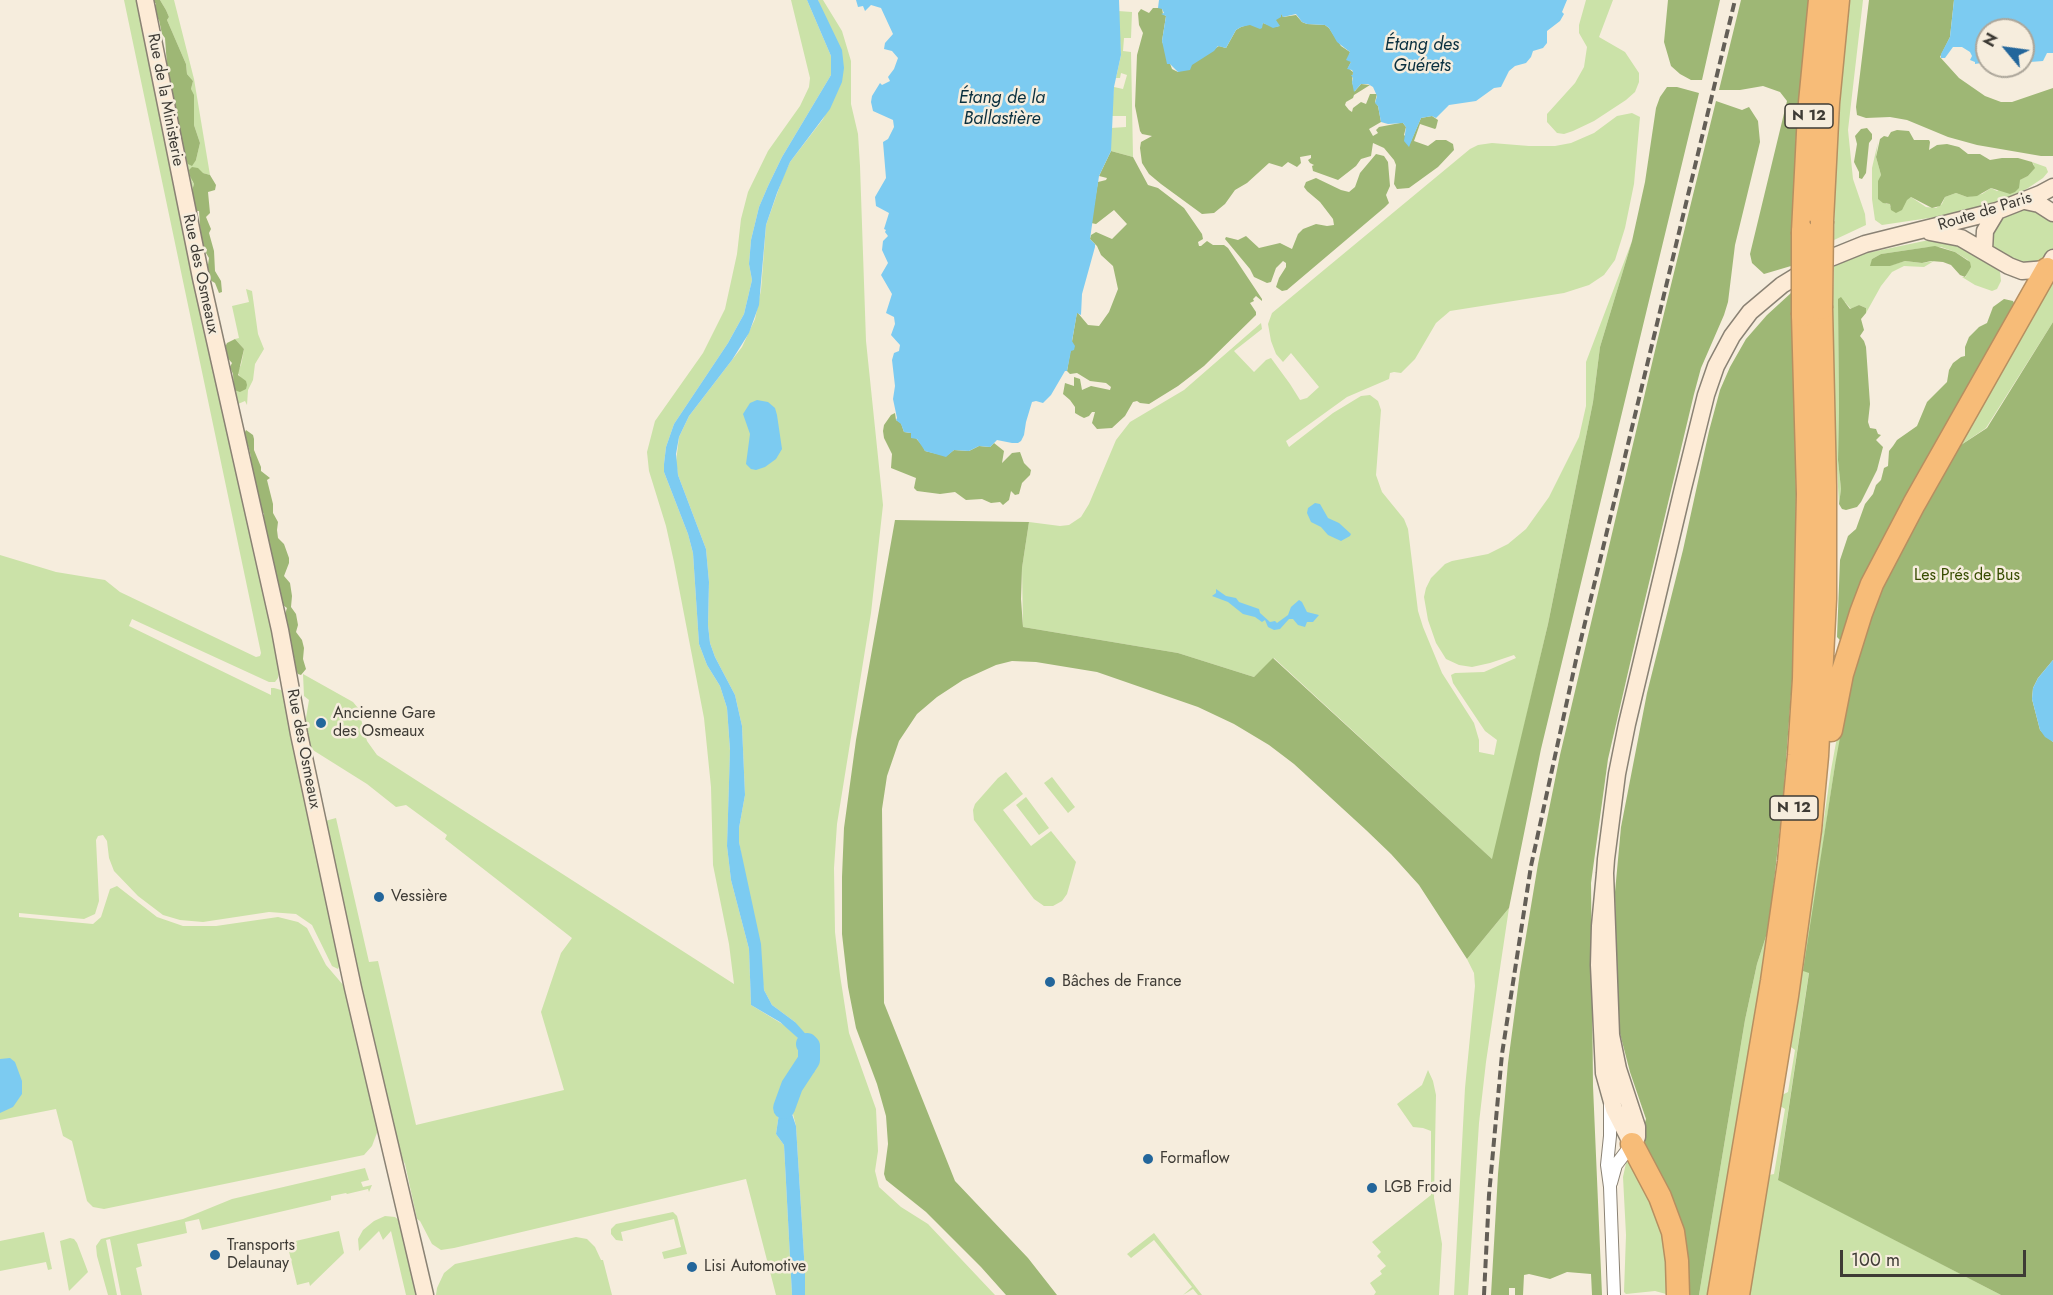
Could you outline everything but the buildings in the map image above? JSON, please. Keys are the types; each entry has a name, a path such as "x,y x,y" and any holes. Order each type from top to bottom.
{"highway":[{"name":"N 12","path":"1719,1295 1772,981 1789,861 1799,755 1804,678 1812,311 1809,113 1820,0"},
{"name":"N 12","path":"1812,226 1826,126 1838,0"},
{"path":"1817,756 1828,745 1842,674 1860,613 1872,584 1914,504 2050,263"},
{"name":"N 12","path":"1738,1295 1796,945 1817,756 1825,588 1825,486 1812,311"},
{"path":"1632,1144 1660,1197 1673,1232 1678,1295"}],"street":[{"name":"Rue de la Ministerie","path":"145,0 185,201"},
{"name":"Route de Paris","path":"1920,231 1997,211 2025,201 2053,187"},
{"name":"Rue des Osmeaux","path":"185,201 247,492 280,630 299,734 353,988 425,1295"},
{"path":"2025,201 2039,204 2053,213"},
{"path":"1984,250 1985,231 1997,211"},
{"name":"Route de Paris","path":"1920,231 1954,235 2014,269 2027,271 2050,263"},
{"path":"1614,1295 1610,1187 1607,1165 1610,1136 1609,1098 1602,1052 1599,965 1605,873 1616,783 1627,724 1704,403 1719,359 1732,336 1750,312 1769,294 1818,263 1857,247 1920,231"},
{"path":"1605,873 1611,1035 1614,1056 1637,1127 1637,1137 1616,1165 1610,1187"},
{"path":"1609,1098 1632,1144"}],"green space":[{"path":"124,0 138,0 280,667 278,678 275,682 269,682 132,619 129,626 271,695 271,688 274,688 281,690 285,695 340,965 338,969 332,966 312,925 296,914 269,912 203,922 180,920 163,915 138,896 114,871 109,858 107,841 103,835 98,836 96,840 99,901 95,914 84,919 19,913 19,917 93,924 101,917 110,889 117,886 157,917 183,926 216,926 278,917 298,922 307,928 326,965 344,986 378,1130 372,1146 364,1155 104,1209 93,1207 87,1201 72,1141 63,1136 56,1109 0,1120 0,555 56,572 105,580 120,592 256,657 261,653"},
{"path":"153,0 160,0 166,10 169,17 167,20 186,64 187,74 193,81 191,89 194,95 194,125 200,143 196,160 192,166 188,164 180,147 170,80 168,80 165,38 159,20 155,16 154,6 156,4"},
{"path":"160,0 174,0 194,79 210,175 203,173 192,181 194,184 190,197 182,150 188,160 196,160 200,143 194,125 191,89 193,81 187,74 186,64 167,20 169,17"},
{"path":"791,0 807,0 831,56 831,75 782,157 759,207 751,240 749,264 752,280 744,314 728,343 674,424 666,447 664,472 693,553 699,644 707,665 720,686 727,708 730,751 727,846 731,880 749,949 751,1005 789,1028 799,1039 803,1054 801,1063 791,1075 782,1093 776,1134 784,1145 792,1295 776,1295 746,1179 441,1250 432,1244 417,1219 405,1164 396,1147 325,821 336,818 369,962 378,961 416,1125 564,1090 541,1012 561,953 572,938 445,839 447,835 406,805 396,807 367,784 308,747 304,730 309,700 304,696 303,674 353,702 358,708 367,741 377,755 734,984 729,944 713,865 711,787 704,718 674,562 666,526 649,471 647,452 655,421 703,353 725,309 748,192 768,151 800,106 809,87 810,78"},
{"path":"818,0 823,0 842,31 851,61 851,104 858,134 860,166 866,341 883,505 871,613 837,824 834,868 835,932 840,975 849,1033 876,1109 878,1151 875,1171 879,1187 901,1207 928,1224 995,1295 805,1295 796,1126 790,1102 793,1091 804,1073 814,1073 795,1022 772,1005 764,990 739,842 745,795 742,726 735,695 710,643 706,549 678,475 676,462 679,437 689,416 742,347 755,319 761,290 766,225 783,177 790,162 823,119 841,82"},
{"path":"1586,0 1613,0 1599,37 1625,52 1639,73 1639,82 1635,92 1626,100 1594,121 1564,134 1557,133 1547,122 1547,114 1575,83 1584,67 1587,47 1579,33 1579,25"},
{"path":"1668,0 1720,0 1702,80 1691,80 1671,66 1664,42"},
{"path":"1741,0 1809,0 1796,136 1791,266 1764,274 1752,263 1750,254 1787,101 1780,92 1763,86 1740,90 1719,90"},
{"path":"1850,0 1863,0 1848,130 1853,179 1865,214 1866,225 1834,240 1841,88"},
{"path":"1869,0 1954,0 1950,37 1940,57 1959,78 1985,96 2001,102 2012,102 2053,88 2053,156 1977,145 1948,137 1907,120 1890,117 1866,118 1857,115 1856,107"},
{"path":"1153,8 1162,8 1166,16 1162,41 1172,69 1178,72 1219,46 1226,48 1236,30 1241,27 1263,23 1279,26 1275,20 1281,13 1283,17 1296,15 1307,24 1325,25 1341,46 1350,52 1351,62 1348,68 1353,72 1352,82 1355,91 1361,84 1370,85 1354,95 1345,105 1352,112 1353,108 1361,102 1366,104 1370,94 1377,94 1375,102 1381,122 1369,129 1373,136 1378,133 1376,130 1379,127 1403,123 1406,127 1404,135 1411,141 1421,118 1432,116 1438,120 1436,128 1420,124 1414,141 1428,146 1436,140 1446,140 1453,144 1454,150 1438,167 1409,188 1397,189 1394,184 1396,165 1394,160 1384,148 1373,143 1371,156 1361,159 1338,180 1313,171 1312,166 1314,165 1308,160 1311,155 1300,157 1301,163 1297,167 1288,162 1282,167 1269,163 1247,183 1235,190 1225,204 1214,213 1202,214 1149,174 1142,163 1141,142 1152,136 1142,134 1140,131 1135,106 1137,55 1143,33 1139,25 1138,13 1141,9 1149,13"},
{"path":"1118,11 1132,12 1131,38 1124,38 1123,51 1131,52 1133,157 1111,151 1111,128 1126,127 1126,116 1111,116 1114,87 1123,89 1127,75 1121,73 1120,78 1116,78 1121,55"},
{"path":"1667,87 1677,87 1699,93 1541,749 1509,908 1467,959 1419,885 1366,830 1294,764 1269,745 1234,724 1198,707 1097,672 1036,662 1012,661 996,665 963,680 937,697 917,714 899,741 887,776 882,809 884,1003 955,1181 1028,1258 1057,1295 1006,1295 926,1212 886,1180 884,1174 888,1144 886,1116 877,1084 856,1028 848,987 842,934 844,828 856,740 895,520 1029,522 1022,568 1023,627 1178,653 1254,677 1273,658 1492,859 1548,624 1593,402 1600,347 1632,241 1645,182 1656,108"},
{"path":"1716,101 1742,110 1749,107 1758,121 1760,142 1735,245 1728,302 1701,368 1694,394 1608,759 1591,883 1593,1086 1602,1295 1592,1295 1591,1274 1567,1272 1550,1279 1524,1275 1523,1295 1515,1295 1515,1288 1509,1288 1509,1295 1491,1295 1498,1174 1508,1063 1538,864 1560,755"},
{"path":"1632,113 1640,117 1634,184 1625,228 1615,260 1604,275 1589,285 1564,293 1450,311 1436,323 1415,359 1401,373 1390,373 1389,379 1347,397 1286,441 1289,447 1333,413 1361,396 1370,395 1378,401 1381,410 1376,475 1382,492 1404,519 1408,529 1418,611 1423,627 1442,673 1474,723 1479,740 1479,752 1494,755 1497,740 1485,731 1453,683 1451,675 1484,672 1516,658 1514,655 1472,667 1459,665 1446,659 1436,643 1428,620 1424,597 1426,588 1431,578 1445,564 1488,554 1508,544 1526,529 1549,497 1579,437 1586,406 1586,362 1632,241 1600,347 1593,402 1548,624 1493,860 1274,658 1254,677 1178,653 1023,627 1022,568 1029,522 1060,526 1069,525 1081,517 1089,504 1116,440 1130,422 1184,390 1261,323 1262,329 1234,351 1254,372 1271,358 1300,400 1307,398 1319,387 1291,353 1283,362 1276,354 1268,324 1272,313 1470,149 1492,143 1555,146 1571,143 1594,133 1617,116"},
{"path":"1867,128 1872,134 1872,139 1869,143 1866,173 1862,179 1859,178 1854,162 1857,144 1855,136 1861,129"},
{"path":"1909,131 1914,140 1929,140 1929,150 1937,145 1947,144 1959,147 1968,154 1980,154 1990,160 2018,158 2032,162 2035,168 2028,176 2020,180 2019,188 2010,194 1991,188 1977,196 1967,197 1956,193 1945,197 1940,206 1932,208 1911,197 1902,210 1896,213 1891,210 1890,204 1878,199 1878,181 1881,175 1876,157 1880,139 1884,136 1888,137 1891,132"},
{"path":"1878,142 1876,157 1881,175 1878,185 1886,204 1890,204 1890,207 1911,197 1926,207 1936,208 1942,204 1945,197 1956,193 1967,197 1982,194 1991,188 1997,191 2028,176 2033,170 2032,162 2046,167 2048,172 2043,178 2014,196 1992,204 1956,214 1882,225 1875,220 1872,199 1872,168"},
{"path":"1111,151 1133,157 1148,185 1158,188 1184,208 1202,234 1203,239 1198,242 1199,246 1207,241 1213,245 1224,245 1228,248 1262,301 1256,296 1253,299 1254,301 1250,303 1256,315 1204,366 1149,404 1133,402 1125,416 1112,428 1097,429 1092,423 1095,412 1084,418 1080,416 1075,413 1075,407 1063,394 1065,383 1074,386 1074,377 1080,379 1082,390 1091,386 1110,390 1111,387 1106,383 1090,381 1077,373 1070,374 1067,371 1077,312 1088,325 1099,326 1109,312 1118,289 1113,266 1101,255 1097,246 1090,239 1091,235 1096,232 1112,239 1127,224 1114,210 1096,224 1091,223 1098,182 1107,178 1099,176"},
{"path":"1376,154 1384,156 1388,162 1390,186 1386,195 1389,203 1287,290 1282,291 1276,287 1286,263 1283,261 1276,268 1271,282 1267,283 1254,277 1225,239 1226,237 1238,240 1246,236 1259,248 1280,243 1292,249 1298,234 1303,229 1316,224 1334,225 1333,219 1320,202 1304,187 1306,182 1316,178 1349,192 1355,187 1360,173"},
{"path":"192,167 210,175 216,185 215,190 208,192 210,213 206,217 211,229 209,233 214,251 215,271 221,281 222,292 219,293 207,271 209,258 201,239 199,211 196,211 190,197 194,184 189,170"},
{"path":"2034,208 2053,222 2053,250 2047,260 2029,266 1992,250 1991,229 2000,217 2018,209"},
{"path":"1929,240 1954,243 1984,258 2000,272 2001,281 1997,289 1992,291 1975,285 1962,277 1966,277 1968,260 1941,247 1929,247 1881,254 1872,259 1880,265 1888,266 1905,261 1922,263 1934,261 1924,267 1904,266 1892,272 1866,313 1866,308 1859,305 1851,309 1845,302 1838,303 1838,460 1841,489 1839,504 1834,416 1832,321 1834,267 1836,264 1867,253"},
{"path":"1935,246 1955,252 1970,262 1971,267 1965,277 1951,265 1943,262 1905,261 1890,266 1870,266 1872,259 1881,254"},
{"path":"2053,274 2053,322 1986,428 1961,445 1835,765 1804,971 1809,972 1778,1179 2001,1295 1750,1295 1769,1175 1774,1174 1785,1109 1780,1106 1782,1095 1788,1092 1795,1050 1791,1047 1831,770 1845,693 1875,595"},
{"path":"246,289 252,291 258,334 264,349 255,364 253,380 248,390 247,405 245,401 238,404 232,382 241,378 237,372 244,349 235,339 239,338 232,306 249,302"},
{"path":"1791,293 1796,491 1795,641 1783,801 1769,927 1757,964 1745,1020 1699,1295 1685,1295 1640,1139 1646,1119 1630,1072 1617,1022 1615,892 1621,827 1647,693 1720,390 1746,339"},
{"path":"1841,297 1850,309 1859,305 1866,308 1866,313 1861,319 1864,330 1860,336 1866,347 1870,404 1868,422 1870,428 1876,429 1881,435 1876,440 1883,447 1877,470 1861,502 1857,507 1846,510 1842,509 1839,504 1841,489 1838,460 1838,299"},
{"path":"2004,299 2013,301 2015,305 1840,640 1837,637 1840,560 1848,536 1856,529 1865,504 1881,480 1884,468 1888,466 1889,451 1897,440 1917,426 1927,402 1947,382 1953,363 1965,356 1965,347 1969,337 1987,323 1993,307"},
{"name":"Les Prés de Bus","path":"2053,322 2053,660 2038,678 2033,688 2032,699 2040,730 2053,742 2053,1295 2001,1295 1778,1180 1809,973 1803,971 1835,765 1847,699 1861,642 1876,598 1953,454 1961,445 1987,428"},
{"path":"235,339 244,349 238,375 246,381 247,385 246,389 240,392 234,390 230,367 232,363 225,355 227,343"},
{"path":"895,413 896,420 901,423 904,432 911,433 925,451 946,456 954,450 969,451 979,446 990,447 994,443 1004,451 1002,463 1012,453 1020,452 1024,463 1031,470 1030,475 1022,483 1019,494 1015,495 1011,491 1009,500 1003,505 1000,502 991,503 982,499 966,500 955,492 940,494 917,491 914,488 916,478 891,468 892,454 883,431 884,425"},
{"path":"246,430 253,435 254,450 261,471 270,478 267,480 273,513 278,522 278,538 284,544 289,558 284,576 290,583 291,607 296,614 298,625 296,632 304,648 303,659 306,669 301,675 292,663 295,660 289,635 285,629 284,617 287,608 280,603 277,577 270,565 262,520 264,514 249,462 251,457 244,434"},
{"path":"1006,772 1023,794 1003,810 1031,846 1051,831 1076,862 1067,894 1062,901 1053,906 1044,906 1034,899 974,820 975,804"},
{"path":"1052,777 1075,807 1068,813 1044,783"},
{"path":"1026,797 1049,828 1039,835 1016,805"},
{"path":"1509,908 1479,1123 1468,1295 1454,1295 1465,1088 1475,986 1474,973 1467,959"},
{"path":"1769,927 1707,1295 1699,1295 1745,1020 1757,964"},
{"path":"1428,1070 1436,1095 1434,1198 1442,1244 1439,1295 1374,1295 1376,1292 1370,1283 1382,1274 1380,1271 1386,1266 1377,1256 1381,1252 1372,1242 1431,1195 1431,1131 1413,1127 1397,1104 1422,1085"},
{"path":"1633,1159 1664,1235 1668,1292 1666,1294 1655,1291 1626,1294 1624,1292 1626,1235 1623,1177 1626,1163"},
{"path":"365,1168 369,1180 361,1182 363,1187 372,1185 369,1192 368,1189 331,1196 331,1200 202,1230 199,1219 185,1222 187,1233 137,1244 142,1266 136,1268 142,1295 121,1295 110,1239 106,1240 117,1295 108,1295 97,1256 96,1246 101,1239 183,1219 232,1199"},
{"path":"673,1212 677,1216 687,1254 664,1259 662,1252 681,1247 674,1219 621,1232 623,1241 616,1240 611,1234 611,1229 616,1224"},
{"path":"385,1216 395,1217 401,1222 420,1295 406,1295 391,1231 383,1240 379,1231 359,1251 358,1239 363,1230"},
{"path":"339,1231 344,1253 310,1286 309,1282 297,1285 287,1243"},
{"path":"44,1232 52,1269 48,1270 46,1262 0,1271 0,1241"},
{"path":"1154,1233 1202,1295 1198,1295 1193,1289 1183,1295 1192,1287 1154,1240 1131,1258 1127,1254"},
{"path":"576,1237 587,1239 595,1247 603,1260 612,1295 436,1295 444,1273 455,1264"},
{"path":"70,1238 77,1243 88,1272 69,1291 60,1241"}],"water":[{"path":"807,0 818,0 842,50 844,68 842,82 830,109 790,162 777,193 766,225 759,305 749,333 732,360 689,416 679,437 676,454 678,475 706,549 710,643 735,695 742,726 745,795 739,842 761,944 764,990 772,1005 795,1022 819,1049 814,1073 804,1073 798,1068 803,1054 799,1039 780,1022 751,1005 749,949 731,880 727,846 730,750 727,708 720,686 707,665 699,644 693,553 664,472 666,447 674,424 728,343 744,314 752,280 749,264 751,240 759,207 782,157 831,75 831,56"},
{"name":"Étang de la Ballastière","path":"856,0 1119,0 1121,55 1114,87 1111,151 1099,176 1090,239 1095,247 1082,294 1081,315 1077,313 1072,341 1075,346 1071,351 1067,371 1051,395 1043,403 1032,402 1024,435 1018,443 997,440 990,447 979,446 969,451 954,450 946,457 925,451 917,439 911,438 911,433 904,432 901,424 896,420 892,360 894,353 899,351 900,345 891,335 895,324 894,317 886,313 892,294 881,275 888,263 882,250 883,241 888,236 884,229 889,213 876,206 875,197 886,178 883,142 888,139 894,127 893,120 873,111 871,102 880,83 882,85 890,81 888,77 898,58 892,51 884,49 885,43 893,34 881,8 871,5 865,11 863,6 858,7"},
{"name":"Étang des Guérets","path":"1159,0 1567,0 1560,21 1547,31 1547,43 1543,48 1533,51 1526,63 1515,66 1509,71 1501,87 1494,88 1476,101 1449,105 1436,118 1432,116 1421,118 1409,147 1404,141 1406,127 1403,123 1381,122 1378,106 1375,103 1377,96 1373,87 1361,84 1354,92 1351,75 1353,72 1347,69 1351,62 1346,60 1350,52 1337,42 1325,25 1307,24 1302,22 1296,14 1283,17 1281,14 1281,17 1276,20 1280,26 1273,28 1263,23 1260,29 1250,25 1241,27 1236,30 1226,48 1218,46 1192,65 1190,70 1178,72 1167,64 1162,41 1166,16 1161,14 1164,13 1162,9 1158,8"},
{"path":"1954,0 2053,0 2053,53 2047,53 2043,61 2035,62 2035,18 1975,18 1975,62 1970,60 1972,56 1970,52 1962,47 1953,47 1945,58 1941,58 1950,37"},
{"path":"757,400 768,402 775,408 782,449 776,459 756,470 746,464 750,434 743,414 750,403"},
{"path":"1315,503 1320,504 1328,518 1339,523 1351,534 1350,536 1341,541 1328,535 1321,527 1311,522 1307,513 1308,508"},
{"path":"1216,589 1226,596 1236,598 1239,602 1259,609 1260,613 1270,622 1277,623 1288,615 1291,607 1299,600 1307,612 1319,615 1313,622 1307,622 1305,627 1289,619 1280,629 1274,630 1268,627 1265,620 1262,622 1255,617 1243,614 1228,602 1212,596 1216,593"},
{"path":"2053,660 2053,742 2040,730 2032,699 2033,688 2038,678"},
{"path":"10,1058 15,1062 22,1081 22,1094 13,1107 0,1113 0,1059"},
{"path":"791,1074 798,1081 791,1097 790,1108 796,1126 805,1295 792,1295 784,1145 776,1134 782,1093"}],"waterway":[{"path":"784,1108 792,1086 809,1060 807,1044"}],"railway":[{"path":"1484,1295 1489,1195 1502,1054 1531,866 1576,660 1735,0"}],"place":[{"name":"Ancienne Gare des Osmeaux","path":"321,723"},
{"name":"Vessière","path":"379,897"},
{"name":"Bâches de France","path":"1050,982"},
{"name":"Formaflow","path":"1148,1159"},
{"name":"LGB Froid","path":"1372,1188"},
{"name":"Transports Delaunay","path":"215,1255"},
{"name":"Lisi Automotive","path":"692,1267"}]}
